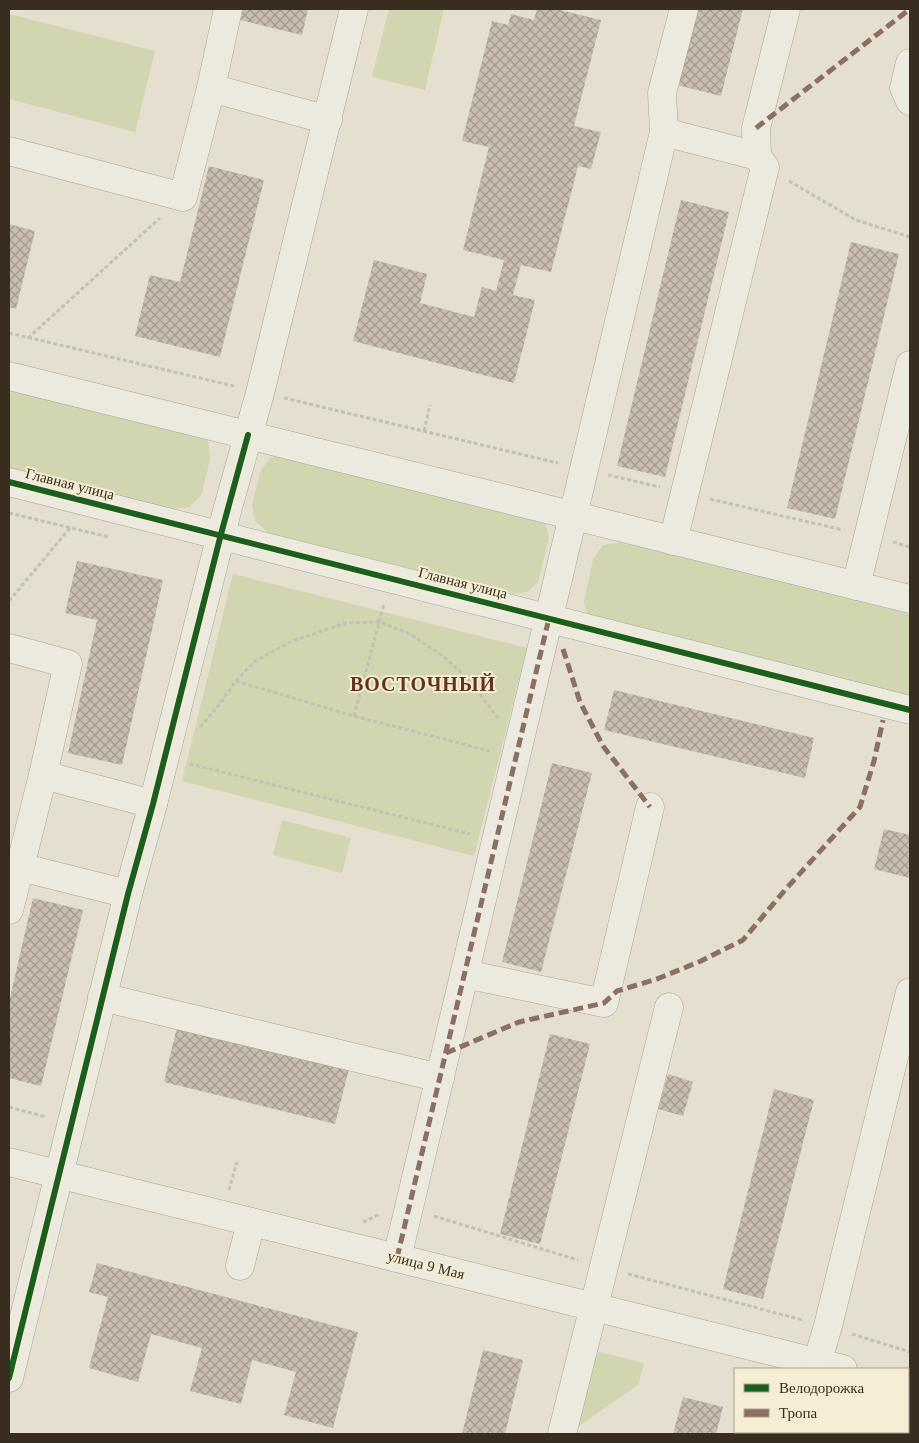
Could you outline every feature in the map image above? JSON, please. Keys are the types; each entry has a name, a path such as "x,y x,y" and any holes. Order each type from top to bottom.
{"street":[{"path":"9,151 182,197 211,88 228,9"},
{"path":"9,1378 14,1336 58,1175 128,894 153,804 221,534 260,392 354,9"},
{"path":"397,1258 408,1164 440,1078 465,974 664,132 662,93 684,9"},
{"path":"673,541 761,161 756,128 786,9"},
{"path":"910,63 904,88 910,101"},
{"path":"211,88 328,120"},
{"path":"664,132 761,161"},
{"path":"856,586 910,365"},
{"path":"9,376 910,599"},
{"name":"Главная улица","path":"9,482 221,534 910,710"},
{"path":"9,648 68,664 43,775 9,910"},
{"path":"43,775 153,804"},
{"path":"465,974 604,1003 650,807"},
{"path":"20,868 128,894"},
{"path":"811,1364 828,1326 910,992"},
{"path":"102,997 440,1078"},
{"path":"562,1434 669,1007"},
{"name":"улица 9 Мая","path":"9,1162 594,1307 811,1364"},
{"path":"240,1266 250,1222"}],"path":[{"path":"761,161 856,220 910,237"},
{"path":"28,338 182,197"},
{"path":"9,334 424,431 430,405"},
{"path":"9,601 70,528"},
{"path":"354,716 384,604"},
{"path":"197,730 255,660 292,641 346,623 380,622 410,634 444,656 466,677 498,717 500,726"},
{"path":"236,681 354,716 496,753"},
{"path":"184,763 476,836"},
{"path":"229,1193 237,1162"},
{"path":"432,1215 604,1268 828,1326 910,1352"}],"green space":[{"path":"389,9 444,9 425,90 372,77"},
{"path":"9,14 155,51 135,132 9,99"},
{"path":"9,386 193,431 208,441 210,459 202,494 190,507 172,509 9,468"},
{"path":"289,452 535,513 546,525 549,537 538,582 527,592 513,594 269,533 255,521 252,505 261,470 270,458"},
{"path":"622,542 910,614 910,702 589,619 584,602 593,559 603,545"},
{"path":"233,574 527,648 474,856 182,781"},
{"path":"282,820 351,838 342,873 273,855"},
{"path":"595,1351 644,1363 638,1385 575,1429"},
{"path":"822,1433 891,1434 822,1434"}],"building":[{"path":"243,9 308,9 302,35 240,20"},
{"path":"537,9 556,9 601,20 574,126 601,132 591,169 578,166 551,272 521,265 513,295 535,300 514,383 353,341 374,260 427,274 420,303 474,317 482,287 496,291 504,260 463,250 489,147 462,141 492,21 508,25 511,14 534,20"},
{"path":"692,9 743,9 721,96 673,84"},
{"path":"209,166 264,180 220,357 135,336 150,275 180,282"},
{"path":"681,200 729,212 665,477 617,466"},
{"path":"9,224 35,231 16,309 9,307"},
{"path":"851,242 899,254 835,519 787,508"},
{"path":"77,561 163,580 122,765 68,753 97,620 65,613"},
{"path":"614,690 814,738 805,778 604,730"},
{"path":"552,763 592,773 541,972 502,962"},
{"path":"884,829 910,835 910,878 874,869"},
{"path":"33,898 83,910 41,1086 9,1078 9,1002"},
{"path":"177,1027 349,1069 335,1124 164,1082"},
{"path":"550,1034 590,1044 540,1244 500,1234"},
{"path":"668,1074 693,1082 683,1116 658,1109"},
{"path":"774,1089 814,1100 763,1299 723,1289"},
{"path":"97,1263 358,1332 333,1428 284,1415 296,1372 252,1360 241,1404 190,1391 202,1348 151,1334 138,1382 89,1368 108,1297 89,1292"},
{"path":"483,1350 523,1360 505,1434 462,1434"},
{"path":"683,1397 723,1407 716,1434 673,1434"}],"marked path":[{"path":"756,128 910,9"},
{"path":"397,1258 549,618"},
{"path":"563,649 580,702 603,746 650,807"},
{"path":"446,1053 519,1022 604,1003 617,991 657,979 701,961 743,940 860,807 874,761 883,720"}],"cycle path":[{"path":"9,1378 128,894 248,435"},
{"path":"9,482 910,710"}],"district":[{"name":"ВОСТОЧНЫЙ","path":"423,684"}]}
